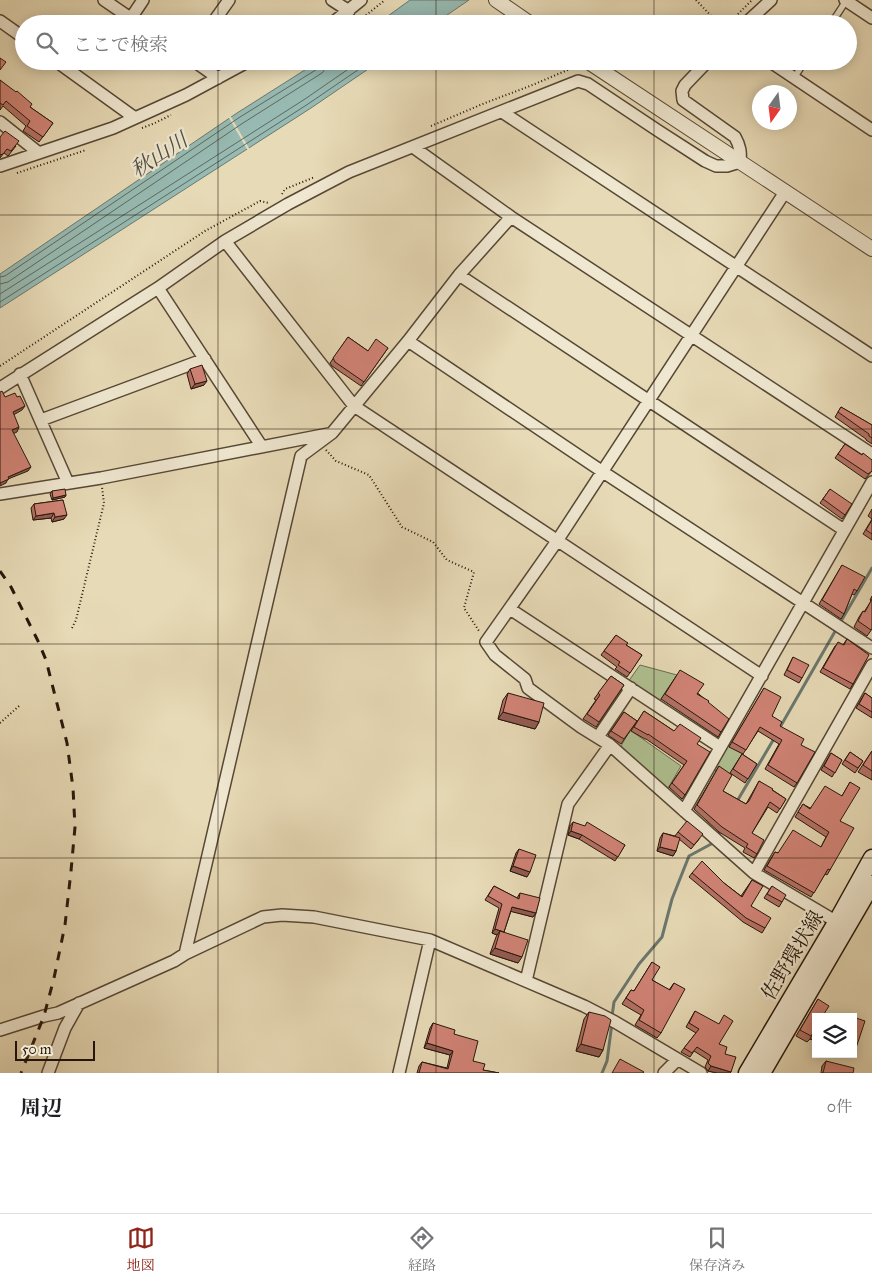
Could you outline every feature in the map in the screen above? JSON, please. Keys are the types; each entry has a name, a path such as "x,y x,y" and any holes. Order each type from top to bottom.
{"main road":[{"name":"佐野環状線","path":"762,1073 842,924 872,858"},
{"name":"佐野環状線","path":"746,1073 842,924 872,884"}],"street":[{"path":"104,0 126,15"},
{"path":"137,15 143,0"},
{"path":"218,15 229,0"},
{"path":"332,0 349,11"},
{"path":"343,15 361,0"},
{"path":"496,0 518,15"},
{"path":"754,15 770,0"},
{"path":"846,0 872,18"},
{"path":"0,21 15,32"},
{"path":"68,70 135,118"},
{"path":"207,70 218,78"},
{"path":"0,166 113,128 186,95 233,70"},
{"path":"601,70 872,250"},
{"path":"699,70 685,85 682,91 683,100 735,137 740,146 740,162"},
{"path":"782,70 872,130"},
{"path":"0,388 158,288 224,242 288,204 349,172 578,81 588,84 705,161 716,166 728,166 740,162"},
{"path":"502,112 872,356"},
{"path":"0,122 39,153"},
{"path":"413,147 511,217 872,454"},
{"path":"785,192 558,541 486,642 495,655 524,678 528,688 581,727 610,745 754,873 842,924"},
{"path":"185,954 301,456 332,433 408,341 459,275 511,217"},
{"path":"224,242 354,406 762,676"},
{"path":"459,275 844,530"},
{"path":"158,288 262,447"},
{"path":"408,341 603,472 872,648"},
{"path":"41,420 205,359"},
{"path":"20,374 68,483"},
{"path":"0,494 101,478 332,433"},
{"path":"684,811 872,482"},
{"path":"510,609 720,747"},
{"path":"754,873 872,665"},
{"path":"598,737 631,688"},
{"path":"526,981 568,804 610,745"},
{"path":"0,1030 58,1013 174,961 263,917 314,917 430,940 584,1006 615,1022 701,1073"},
{"path":"399,1073 430,940"},
{"path":"48,1073 78,1003"},
{"path":"664,1073 677,1060"}],"lane":[{"path":"837,15 846,0"},
{"path":"794,78 799,70"}],"path":[{"path":"366,15 385,0"},
{"path":"696,0 710,15"},
{"path":"737,15 752,0"},
{"path":"319,443 336,461 369,475 402,527 433,542 447,560 474,572 464,608 486,642"},
{"path":"72,628 76,620 104,504 101,478"},
{"path":"0,723 18,706"}],"green space":[{"path":"640,665 677,675 659,702 628,682"},
{"path":"630,730 681,766 667,790 620,748"},
{"path":"726,744 743,754 729,779 713,769"}],"water":[{"path":"410,0 469,0 447,15 389,15"},
{"path":"305,70 367,70 311,108 0,308 0,274 237,113"}],"pier":[{"path":"230,115 250,150 248,151 228,116"}],"building":[{"path":"0,58 6,62 0,70"},
{"path":"0,80 17,91 32,104 30,107 53,123 43,137 27,126 30,121 6,101 3,105 0,103"},
{"path":"5,131 19,141 11,151 7,149 0,155 0,137"},
{"path":"348,337 368,351 376,339 388,348 364,382 335,362 333,358"},
{"path":"202,365 207,381 195,384 190,369"},
{"path":"2,391 5,397 15,393 17,397 20,396 25,406 13,412 19,427 12,430 31,467 8,477 9,479 0,483 0,392"},
{"path":"841,407 872,425 872,438 838,412"},
{"path":"845,444 872,460 872,471 868,474 838,454"},
{"path":"65,489 66,495 53,498 52,491"},
{"path":"830,489 852,504 845,515 823,499"},
{"path":"63,500 67,515 55,517 54,513 36,516 34,504"},
{"path":"872,520 872,534 866,530"},
{"path":"842,565 865,577 857,591 854,589 844,614 822,600"},
{"path":"872,599 872,629 871,630 858,621"},
{"path":"616,635 628,643 626,645 642,655 630,673 618,665 620,662 604,651"},
{"path":"847,639 869,655 853,684 823,668 838,642 844,645"},
{"path":"793,657 809,665 802,678 787,670"},
{"path":"680,670 704,684 697,694 709,701 729,719 721,732 665,694"},
{"path":"611,676 624,685 599,722 587,714 600,695 598,693"},
{"path":"764,688 781,697 772,716 782,722 780,726 804,739 801,745 815,752 797,783 768,765 782,740 760,727 746,750 732,742"},
{"path":"508,693 544,703 539,722 503,712"},
{"path":"865,693 872,698 872,712 859,704"},
{"path":"644,711 674,731 680,724 701,738 697,744 710,752 685,795 672,783 687,761 648,734 634,727"},
{"path":"624,712 637,721 624,739 611,731"},
{"path":"872,751 872,771 863,765"},
{"path":"850,752 863,761 858,768 845,760"},
{"path":"831,753 842,760 835,773 824,766"},
{"path":"742,754 757,764 748,779 733,769"},
{"path":"719,766 732,775 723,791 746,804 759,781 786,799 780,809 770,802 752,833 764,840 757,854 746,847 748,844 722,827 697,805"},
{"path":"850,782 860,788 840,821 854,828 830,870 828,869 814,893 767,866 775,852 778,853 793,830 821,847 829,832 798,812 803,804 810,809 825,786 842,796"},
{"path":"687,821 703,834 694,845 678,832"},
{"path":"573,822 585,826 587,822 625,845 618,857 582,835 571,831"},
{"path":"663,833 680,838 676,851 660,847"},
{"path":"519,849 536,855 530,872 513,866"},
{"path":"702,861 724,883 742,897 752,880 763,886 751,906 771,918 765,928 746,918 692,873"},
{"path":"494,886 519,899 520,893 540,898 536,913 512,907 504,932 495,929 502,904 488,896"},
{"path":"772,886 786,895 782,902 767,894"},
{"path":"500,931 528,940 522,957 495,948"},
{"path":"652,962 660,967 652,980 670,990 674,983 685,989 661,1033 639,1020 644,1010 626,998 631,990 634,991"},
{"path":"818,999 829,1006 825,1013 812,1013 811,1036 800,1030"},
{"path":"695,1011 719,1024 724,1015 733,1021 719,1044 727,1047 725,1054 736,1057 731,1072 711,1066 708,1063 711,1056 697,1047 692,1053 684,1048 699,1029 689,1023"},
{"path":"589,1012 605,1016 611,1020 603,1050 581,1044"},
{"path":"857,1018 865,1021 857,1045"},
{"path":"433,1023 455,1030 454,1034 478,1041 473,1061 485,1064 483,1070 499,1073 419,1073 422,1062 448,1069 453,1051 427,1043"},
{"path":"620,1059 644,1072 612,1073"},
{"path":"826,1061 854,1068 853,1073 823,1073"}],"waterway":[{"path":"840,623 872,568"},
{"path":"779,729 837,628"},
{"path":"736,803 775,737"},
{"path":"612,1016 614,1002 639,964 662,937 672,899 689,856 713,843 721,830"},
{"path":"602,1073 607,1061 612,1023"}],"railway":[{"path":"0,571 11,587 46,660 67,743 73,788 75,827 65,925 54,978 44,1016 21,1073"}],"water label":[{"name":"秋山川","path":"159,155"}]}
